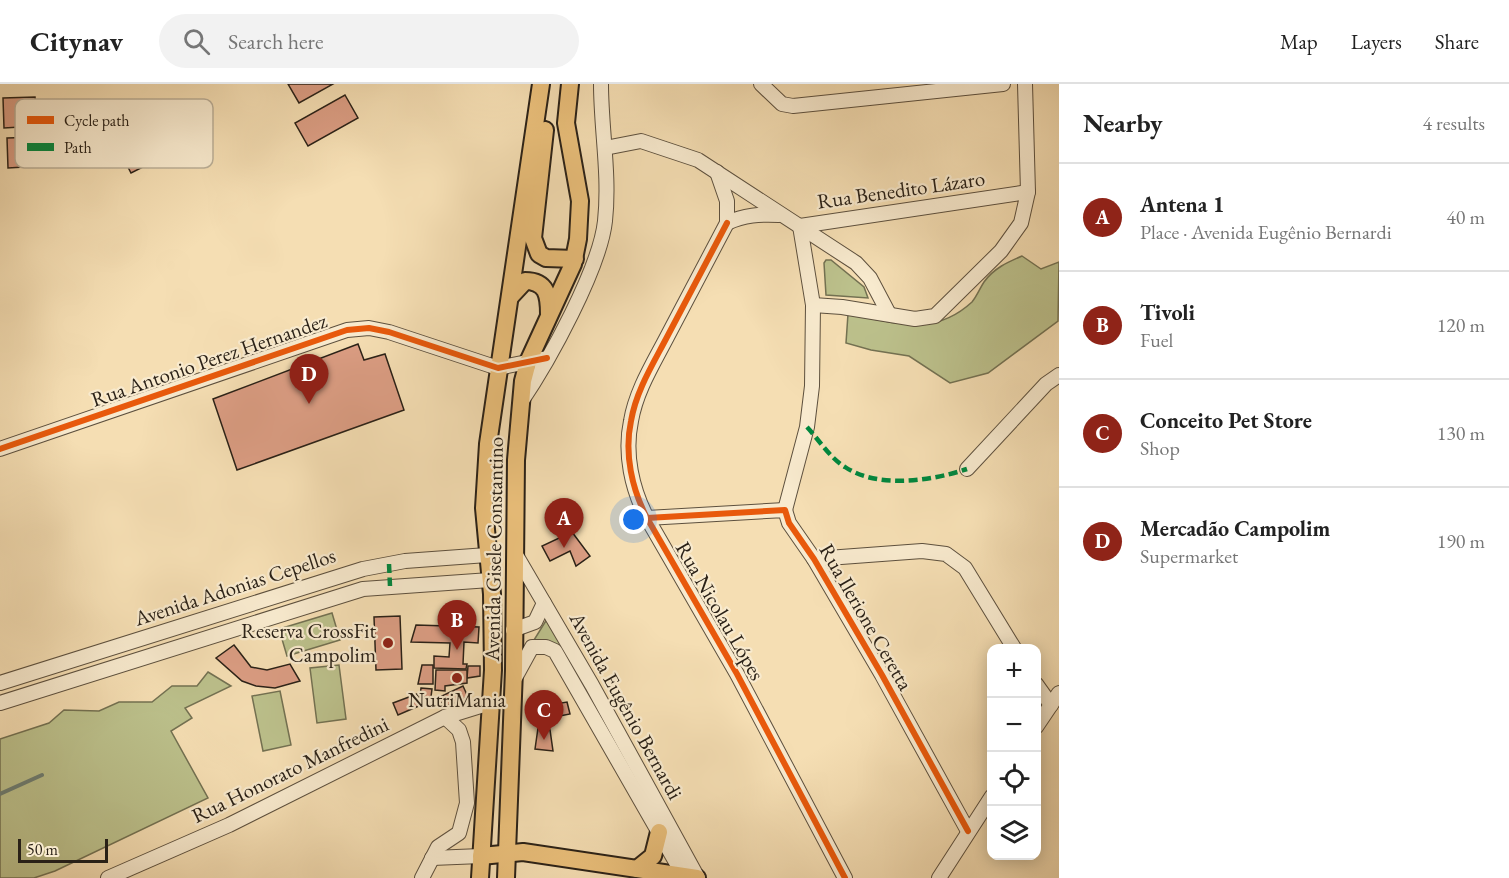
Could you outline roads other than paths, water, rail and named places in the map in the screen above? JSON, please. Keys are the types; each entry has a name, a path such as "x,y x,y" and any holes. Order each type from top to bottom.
{"main road":[{"path":"543,84 548,109 533,238 539,254 546,258 575,259"},
{"name":"Avenida Gisele Constantino","path":"480,878 493,670 490,580 484,508 488,444 543,84"},
{"name":"Avenida Gisele Constantino","path":"506,878 513,683 516,460 521,402 528,362 575,259 580,201 566,123 570,84"},
{"path":"511,296 525,281 535,281 549,294 549,315"},
{"path":"490,580 495,583 498,590 506,628 513,630"},
{"path":"647,872 659,832"},
{"path":"481,856 523,852 691,877"}],"street":[{"name":"Avenida Gisele Constantino","path":"521,402 547,358 598,255 605,220 605,148 601,84"},
{"path":"761,84 782,104 793,106 1003,84"},
{"path":"813,305 915,319 935,316 1001,250 1021,223 1028,192 1025,84"},
{"path":"605,148 641,141 677,152 716,170 800,226 813,305 812,386 807,427 785,510 647,518"},
{"path":"716,170 724,186 727,223 759,214 781,215"},
{"name":"Rua Benedito Lázaro","path":"800,226 1028,192"},
{"name":"Rua Nicolau Lópes","path":"727,223 643,384 631,419 628,445 632,474 637,498 647,518 737,674 845,878"},
{"name":"Rua Benedito Lázaro","path":"800,226 856,263 870,278 889,314"},
{"path":"575,259 598,255"},
{"name":"Rua Antonio Perez Hernandez","path":"0,449 347,330 369,328 389,332 498,368"},
{"path":"498,368 547,358"},
{"path":"967,469 1046,384 1059,375"},
{"name":"Rua Ilerione Ceretta","path":"785,510 789,523 814,559 968,831"},
{"path":"814,559 922,551 946,554 965,568 1012,644"},
{"name":"Avenida Adonias Cepellos","path":"0,683 363,569 389,564 487,555"},
{"name":"Avenida Eugênio Bernardi","path":"516,555 592,685 691,877"},
{"path":"454,558 456,581"},
{"path":"389,564 390,586"},
{"name":"Avenida Adonias Cepellos","path":"0,703 363,589 490,580"},
{"path":"513,630 535,622 544,603"},
{"name":"Avenida Eugênio Bernardi","path":"513,683 532,647 546,647 555,651 659,832 691,877"},
{"path":"1041,691 1051,705"},
{"path":"1041,720 1059,693"},
{"name":"Rua Honorato Manfredini","path":"108,878 229,825 445,717 490,703"},
{"path":"422,878 438,847 459,833 467,803 464,742 459,730 445,717"},
{"path":"939,878 987,803"},
{"path":"432,858 481,856"}],"waterway":[{"path":"0,794 42,775"}],"place":[{"name":"Mercadão Campolim","path":"309,404"},
{"name":"Antena 1","path":"564,548"},
{"name":"Reserva CrossFit Campolim","path":"388,643"},
{"name":"Tivoli","path":"457,650"},
{"name":"NutriMania","path":"457,678"},
{"name":"Conceito Pet Store","path":"544,740"}]}
